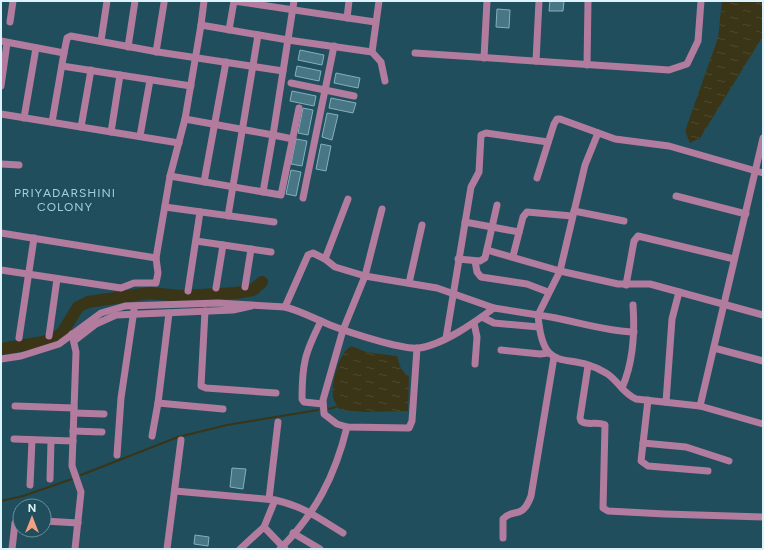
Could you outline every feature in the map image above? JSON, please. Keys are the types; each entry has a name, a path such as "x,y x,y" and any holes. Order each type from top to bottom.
{"street":[{"path":"10,22 13,1"},
{"path":"101,41 107,1"},
{"path":"128,47 135,1"},
{"path":"1,270 121,288 137,283 153,284 157,281 158,273 156,258 170,176 185,119 204,1"},
{"path":"229,30 234,1 264,3 293,10 375,22"},
{"path":"263,192 294,1"},
{"path":"347,18 349,1"},
{"path":"372,52 379,1"},
{"path":"484,58 487,1"},
{"path":"536,61 540,1"},
{"path":"587,65 588,1"},
{"path":"415,53 670,70 687,64 698,41 701,1"},
{"path":"156,52 164,3"},
{"path":"201,25 288,40 372,52 381,62 385,81"},
{"path":"228,216 258,35"},
{"path":"52,122 67,38 71,36 156,52 283,71"},
{"path":"1,86 4,42 64,53"},
{"path":"303,198 334,46"},
{"path":"24,118 36,48"},
{"path":"204,182 226,62"},
{"path":"62,66 191,86"},
{"path":"81,127 91,70"},
{"path":"111,132 120,75"},
{"path":"140,136 150,80"},
{"path":"291,83 354,96"},
{"path":"170,176 279,195 283,193 299,108"},
{"path":"1,114 179,143"},
{"path":"185,119 293,139"},
{"path":"537,178 557,119 615,139 669,146 763,174"},
{"path":"446,338 471,187 479,172 480,135 486,133 548,142"},
{"path":"503,538 503,519 507,515 522,512 528,505 531,496 551,355 542,343 538,328 538,315 560,270 585,164 598,133"},
{"path":"700,406 763,138"},
{"path":"1,164 19,165"},
{"path":"676,196 746,214"},
{"path":"325,259 348,199"},
{"path":"458,259 475,261 485,258 497,205"},
{"path":"165,207 274,222"},
{"path":"382,209 365,276 343,330 323,404 324,414 329,419 347,427 409,428 412,420 417,348"},
{"path":"188,291 200,212"},
{"path":"513,256 523,217 527,212 573,214 624,221"},
{"path":"465,222 519,232"},
{"path":"409,283 422,224"},
{"path":"1,232 156,258"},
{"path":"626,285 634,241 638,236 734,258"},
{"path":"19,338 34,238"},
{"path":"196,241 271,252"},
{"path":"216,288 223,245"},
{"path":"245,287 251,249"},
{"path":"487,250 560,270 626,285 643,283 724,303 763,315"},
{"path":"285,307 308,255 313,253 325,259 335,267 365,276 437,288 494,308 566,319 611,331 634,332"},
{"path":"475,261 477,272 481,276 527,284 548,292"},
{"path":"50,336 57,279"},
{"path":"666,402 672,319 679,292"},
{"path":"1,359 41,350 59,344 73,338 109,317 133,314 243,309 253,304"},
{"path":"73,338 101,313 110,309 135,305 253,304 295,309 343,330 400,346 417,348 429,346 446,338 482,317 494,308"},
{"path":"117,455 122,398 135,305"},
{"path":"622,388 629,368 634,332 633,306"},
{"path":"205,311 201,386 206,388 276,393"},
{"path":"152,436 158,403 169,313"},
{"path":"482,317 494,323 538,328"},
{"path":"321,321 304,358 302,370 302,399 304,402 323,404"},
{"path":"474,322 477,337 474,364"},
{"path":"73,338 76,352 72,466 81,488 75,549"},
{"path":"714,348 763,360"},
{"path":"501,350 551,355 588,366 607,373 630,397 700,406 763,424"},
{"path":"588,366 580,421 585,423 605,424 603,508 608,511 763,517"},
{"path":"648,400 641,461 645,465 708,471"},
{"path":"158,403 224,408"},
{"path":"15,406 74,410 104,414"},
{"path":"240,549 264,527 272,500 278,422"},
{"path":"264,527 283,548 310,512 331,478 340,457 347,427"},
{"path":"73,432 102,432"},
{"path":"14,439 73,441"},
{"path":"30,485 32,440"},
{"path":"167,549 181,440"},
{"path":"50,478 51,441"},
{"path":"643,443 686,447 729,461"},
{"path":"175,491 291,503 310,512 343,533"},
{"path":"52,521 78,523"},
{"path":"294,533 320,549"},
{"path":"12,549 13,538"}],"water":[{"path":"722,1 763,1 763,36 700,138 690,143 685,131 718,38"},
{"path":"352,346 366,352 397,356 401,369 409,377 408,411 365,412 340,410 333,399 333,384 337,368 343,354"}],"building":[{"path":"550,1 564,1 563,11 549,11"},
{"path":"497,9 510,10 509,28 496,27"},
{"path":"300,50 324,55 322,65 298,60"},
{"path":"297,66 321,71 319,81 295,76"},
{"path":"336,73 360,78 358,88 334,83"},
{"path":"292,91 316,96 314,106 290,101"},
{"path":"331,98 356,103 353,113 329,108"},
{"path":"303,108 313,110 308,135 298,133"},
{"path":"327,113 338,115 332,140 322,137"},
{"path":"296,139 307,141 302,166 291,164"},
{"path":"321,144 331,146 326,171 316,169"},
{"path":"291,170 301,172 296,196 286,194"},
{"path":"232,468 246,469 243,489 230,487"},
{"path":"195,535 209,537 208,546 194,544"}],"waterway":[{"path":"1,349 43,342 55,338 62,333 78,307 88,302 149,293 181,296 236,293 253,290 262,282"},
{"path":"329,409 339,406"},
{"path":"81,475 178,437 227,425 318,410"},
{"path":"1,501 23,496 72,479"}],"district":[{"name":"PRIYADARSHINI COLONY","path":"65,200"}]}
